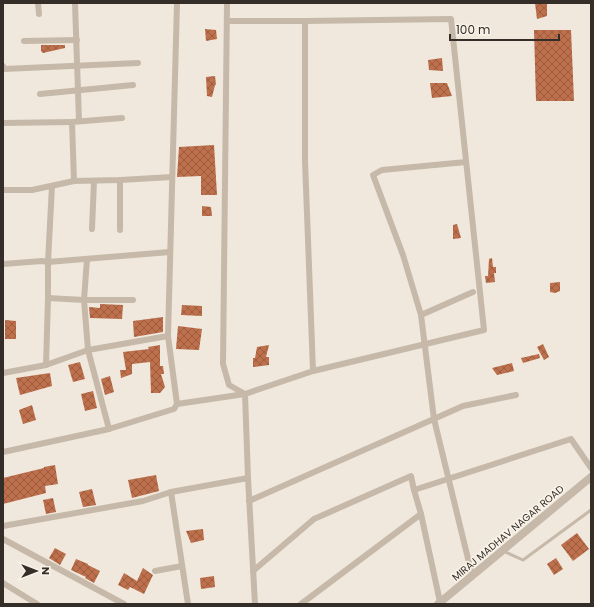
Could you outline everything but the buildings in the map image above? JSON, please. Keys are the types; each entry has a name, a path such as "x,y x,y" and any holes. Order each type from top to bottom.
{"street":[{"path":"38,3 39,14"},
{"path":"74,181 78,90 75,3"},
{"path":"3,452 109,429 174,409 177,404 168,336 177,3"},
{"path":"227,3 223,364 229,385 245,394"},
{"path":"305,20 305,161 313,371"},
{"path":"177,404 245,394 313,371 484,330 451,20 227,21"},
{"path":"24,41 76,40"},
{"path":"3,66 4,69 138,63"},
{"path":"40,94 133,85"},
{"path":"3,123 76,122 122,118"},
{"path":"466,162 382,170 373,175 403,255 421,315 434,419 472,576"},
{"path":"3,190 32,190 74,181 172,177"},
{"path":"120,180 120,230"},
{"path":"92,229 94,181"},
{"path":"46,365 48,262 52,186"},
{"path":"3,264 42,261 48,262 170,252"},
{"path":"87,259 84,300 88,350 109,429"},
{"path":"421,315 473,292"},
{"path":"48,298 133,300"},
{"path":"3,373 46,365 88,350 168,336"},
{"path":"245,394 255,604"},
{"path":"249,501 463,406 516,395"},
{"path":"414,490 571,439 591,468"},
{"path":"253,571 314,519 411,476 439,603"},
{"name":"MIRAJ MADHAV NAGAR ROAD","path":"439,603 591,477"},
{"path":"3,526 143,501 171,492 248,478"},
{"path":"171,492 188,604"},
{"path":"301,604 420,514"},
{"path":"3,539 124,604"},
{"path":"155,571 182,566"},
{"path":"3,583 37,604"}],"lane":[{"path":"502,551 523,560 591,510"}]}
